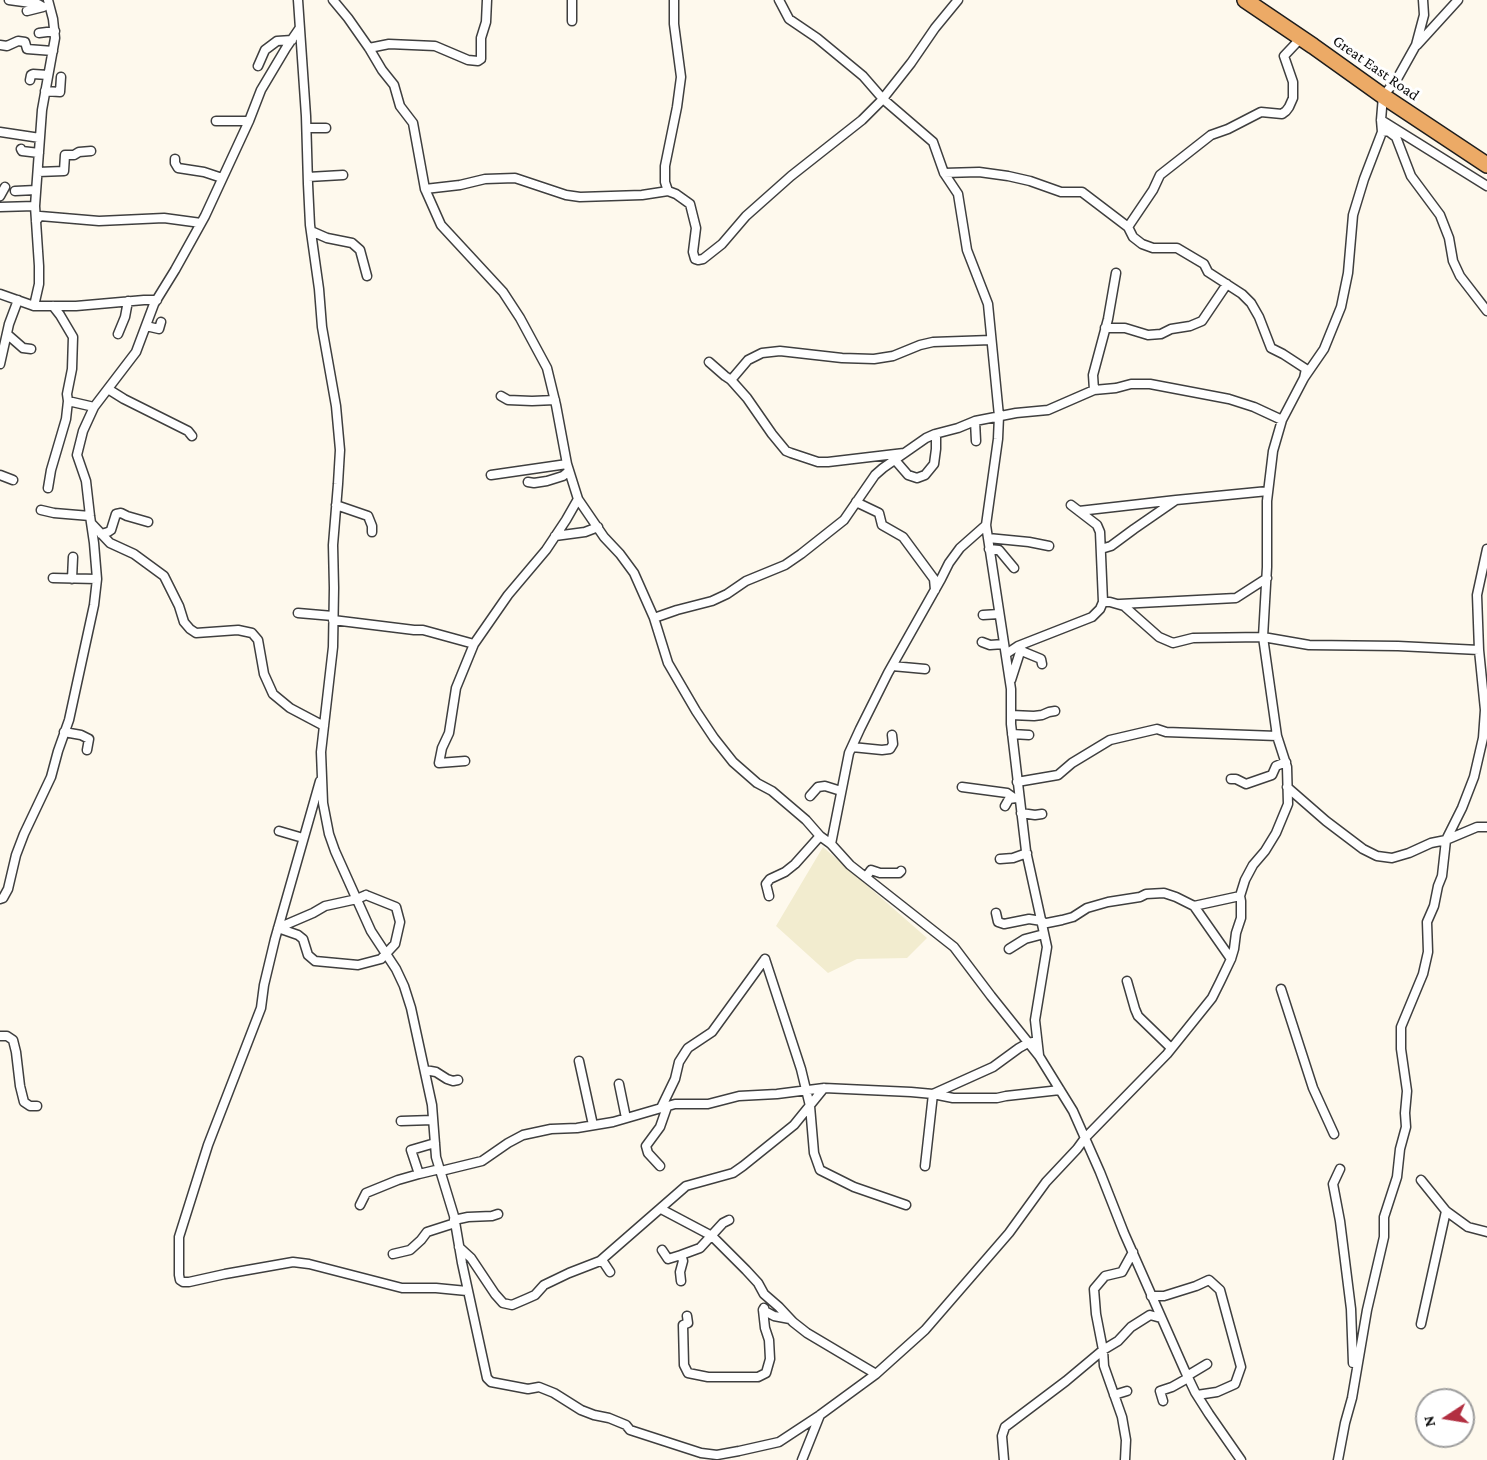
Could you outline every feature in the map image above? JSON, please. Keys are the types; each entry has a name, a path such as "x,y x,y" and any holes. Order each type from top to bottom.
{"highway":[{"name":"Great East Road","path":"1245,0 1487,165"}],"street":[{"path":"9,0 47,4"},
{"path":"298,0 311,231 322,327 336,406 340,456 333,545 333,647 321,752 323,803 329,834 371,930 396,969 411,1008 432,1105 436,1157 455,1222 467,1291 485,1371 490,1382 528,1389 539,1387 554,1392 581,1410 626,1425 630,1430 701,1452 717,1455 779,1442 876,1374 933,1321 1009,1233 1046,1182 1171,1048 1212,998 1231,959 1241,918 1242,901 1239,896"},
{"path":"333,0 394,85 400,106 413,123 426,189 441,225 503,292 547,368 568,467 578,499 634,573 654,618 668,663 696,711 714,738 756,783 772,791 806,820 850,865 954,947 991,996 1033,1042 1039,1056 1073,1111 1187,1377 1241,1460"},
{"path":"369,48 389,44 435,46 468,60 478,61 481,59 487,0"},
{"path":"572,0 572,21"},
{"path":"668,191 664,182 665,166 681,77 674,24 674,0"},
{"path":"779,0 789,19 817,38 863,76 883,99 933,142 944,173 958,194 967,250 988,304 999,416 986,525 1010,682 1016,797 1047,947 1033,1042"},
{"path":"426,189 460,185 485,178 515,178 579,198 642,195 668,191 690,204 696,228 693,252 696,260 703,258 722,244 746,216 790,176 862,120 883,99 958,0"},
{"path":"1416,45 1424,15 1423,0"},
{"path":"1239,896 1249,873 1276,833 1288,804 1287,767 1277,736 1263,637 1267,578 1268,491 1273,452 1282,420 1304,378 1324,349 1341,308 1348,273 1353,214 1382,132 1383,96 1397,79 1416,45 1458,0"},
{"path":"27,11 47,4"},
{"path":"34,306 39,284 35,206 40,138 45,91 55,38 53,19 47,4"},
{"path":"0,899 8,889 16,855 24,834 51,777 69,720 94,605 97,579 87,480 77,455 83,431 94,407 136,352 157,300 201,223 249,121 261,90 299,29"},
{"path":"39,33 55,32"},
{"path":"1128,227 1153,190 1160,175 1211,135 1261,112 1282,114 1286,111 1293,98 1293,82 1284,56 1301,38"},
{"path":"258,66 265,50 277,41 292,40"},
{"path":"0,45 7,46 18,41 25,42 27,49 53,51"},
{"path":"30,80 33,74 48,75"},
{"path":"45,91 60,92 61,77"},
{"path":"1381,120 1487,186"},
{"path":"216,121 249,121"},
{"path":"307,128 326,129"},
{"path":"1382,132 1388,131 1396,137 1411,176 1440,215 1449,238 1452,261 1460,276 1487,311"},
{"path":"0,132 40,138"},
{"path":"21,149 39,153"},
{"path":"38,172 64,171 65,156 91,151"},
{"path":"175,159 178,168 204,172 222,178"},
{"path":"944,173 979,172 1030,181 1061,192 1082,192 1128,227 1133,237 1142,244 1153,248 1177,248 1204,264 1208,272 1242,294 1251,303 1259,317 1271,348 1306,369 1304,378"},
{"path":"308,177 343,175"},
{"path":"0,196 4,187"},
{"path":"15,191 36,190"},
{"path":"0,207 35,206"},
{"path":"36,222 40,216 99,221 164,218 201,223"},
{"path":"311,231 327,238 352,243 360,250 367,276"},
{"path":"1094,390 1093,375 1106,328 1116,273"},
{"path":"1106,328 1125,328 1148,335 1190,326 1202,321 1227,284"},
{"path":"0,294 34,306 76,306 157,300"},
{"path":"0,364 18,300"},
{"path":"118,334 128,301"},
{"path":"48,488 66,419 73,337 53,306"},
{"path":"146,326 159,329 161,322"},
{"path":"7,334 23,348 31,349"},
{"path":"731,380 748,360 762,353 780,351 874,359 893,356 933,342 991,340"},
{"path":"709,362 731,380 747,398 772,434 791,453 818,462 904,453"},
{"path":"654,618 712,601 746,581 785,565 844,520 875,475 904,453 926,438 975,421 1048,410 1094,390 1131,384 1150,384 1229,399 1254,406 1282,420"},
{"path":"108,389 188,431 192,436"},
{"path":"501,396 508,400 555,400"},
{"path":"68,401 94,407"},
{"path":"975,421 976,441"},
{"path":"895,460 908,475 917,478 925,475 934,464 936,434"},
{"path":"491,475 568,467"},
{"path":"528,482 547,481 563,476 568,467"},
{"path":"0,475 13,480"},
{"path":"1079,511 1268,491"},
{"path":"465,761 439,763 449,732 456,688 474,644 508,595 555,536 578,499"},
{"path":"1101,549 1111,546 1176,500"},
{"path":"856,502 879,513 882,525 903,537 934,579 935,590"},
{"path":"336,505 368,516 372,532"},
{"path":"1071,505 1097,525"},
{"path":"1006,654 1092,617 1100,609 1102,602 1101,549 1097,509"},
{"path":"41,510 91,520 110,543 134,554 164,576 184,622 196,633 238,630 252,633 258,640 264,674 273,693 290,708 324,726"},
{"path":"101,534 111,530 116,514 121,513 148,522"},
{"path":"831,844 852,747 892,666 941,579 948,562 986,525"},
{"path":"555,536 585,532 598,527"},
{"path":"988,538 1049,546"},
{"path":"989,549 999,550 1014,568"},
{"path":"1338,1460 1367,1310 1384,1237 1384,1217 1397,1178 1400,1149 1406,1127 1407,1091 1401,1049 1401,1027 1423,975 1428,952 1427,922 1443,876 1446,840 1474,777 1483,738 1485,680 1479,650 1477,595 1487,549"},
{"path":"72,579 73,557"},
{"path":"53,578 97,579"},
{"path":"1117,604 1236,598 1267,578"},
{"path":"1102,602 1124,606 1159,637 1173,643 1193,638 1263,637 1309,645 1479,650"},
{"path":"298,613 423,630 474,644"},
{"path":"983,615 999,614"},
{"path":"982,642 990,645 1004,644"},
{"path":"1019,648 1041,659 1042,664"},
{"path":"1010,682 1013,678 1019,648"},
{"path":"892,666 925,669"},
{"path":"1011,715 1042,716 1055,711"},
{"path":"1017,782 1058,775 1072,763 1110,740 1157,729 1166,732 1277,736"},
{"path":"64,732 89,739 87,750"},
{"path":"1012,734 1029,735"},
{"path":"852,747 890,749 893,744 892,735"},
{"path":"1231,779 1246,784 1272,776 1276,766 1286,762"},
{"path":"321,775 278,928 264,985 261,1008 208,1145 179,1237 180,1280 189,1282 292,1262 309,1264 402,1288 467,1291"},
{"path":"810,796 818,787 825,786 841,791"},
{"path":"962,787 1007,793 1016,797"},
{"path":"1287,787 1363,849 1377,856 1392,858 1477,827 1487,827"},
{"path":"1005,806 1010,799 1016,797"},
{"path":"1021,813 1042,814"},
{"path":"279,831 303,838"},
{"path":"769,896 766,884 770,879 795,864 820,836"},
{"path":"1000,859 1013,858 1027,853"},
{"path":"866,877 872,870 880,873 899,873 901,871"},
{"path":"1009,949 1043,926 1073,916 1088,908 1146,894 1164,894 1194,906 1231,959"},
{"path":"366,895 396,907 400,922 395,944 386,955 381,959 357,965 315,961 308,955 303,939 278,928 325,906 366,895"},
{"path":"1194,906 1239,896"},
{"path":"996,913 998,922 1004,924 1029,919 1043,926"},
{"path":"660,1166 648,1153 646,1146 660,1127 679,1062 686,1051 712,1032 765,959 801,1069 810,1106 814,1153 820,1170 854,1186 906,1205"},
{"path":"1127,981 1138,1016 1171,1048"},
{"path":"1281,989 1313,1088 1334,1134"},
{"path":"0,1036 7,1036 13,1040 24,1102 30,1106 37,1106"},
{"path":"933,1094 993,1067 1018,1048 1033,1042"},
{"path":"579,1061 593,1125"},
{"path":"425,1070 436,1072 447,1079 458,1080"},
{"path":"619,1084 626,1118"},
{"path":"360,1205 366,1193 419,1174 482,1161 523,1135 551,1129 593,1125 664,1107 708,1104 739,1096 824,1088 885,1090 953,1098 997,1098 1060,1090"},
{"path":"459,1247 471,1258 503,1303 512,1305 535,1295 544,1285 602,1260 686,1186 734,1173 794,1125 824,1088"},
{"path":"925,1166 933,1094"},
{"path":"401,1121 433,1120"},
{"path":"419,1174 411,1150 435,1143"},
{"path":"1340,1169 1333,1184 1351,1309 1353,1386"},
{"path":"1421,1180 1446,1211 1468,1227 1487,1232"},
{"path":"662,1209 712,1236 746,1270 767,1296 807,1333 876,1374"},
{"path":"1421,1323 1446,1211"},
{"path":"393,1254 410,1250 427,1232 468,1217 498,1214"},
{"path":"662,1250 668,1259 700,1248 723,1223 729,1220"},
{"path":"1125,1460 1126,1440 1122,1417 1104,1366 1094,1289 1105,1276 1122,1272 1133,1252"},
{"path":"681,1255 683,1261 680,1272 681,1281"},
{"path":"602,1260 609,1272"},
{"path":"1151,1296 1164,1296 1209,1280 1220,1290 1241,1367 1235,1384 1217,1392 1197,1395"},
{"path":"687,1316 688,1323 683,1325 683,1334 684,1365 688,1373 708,1377 758,1377 766,1373 770,1359 764,1310 767,1296"},
{"path":"764,1310 774,1316 790,1319"},
{"path":"1004,1460 1002,1436 1005,1427 1103,1350 1118,1341 1131,1327 1150,1315 1161,1318"},
{"path":"1163,1401 1160,1391 1172,1387 1207,1364"},
{"path":"1114,1395 1127,1391"},
{"path":"802,1460 820,1415"}],"shaded area":[{"path":"823,847 927,938 907,958 857,959 828,973 776,926"}]}
